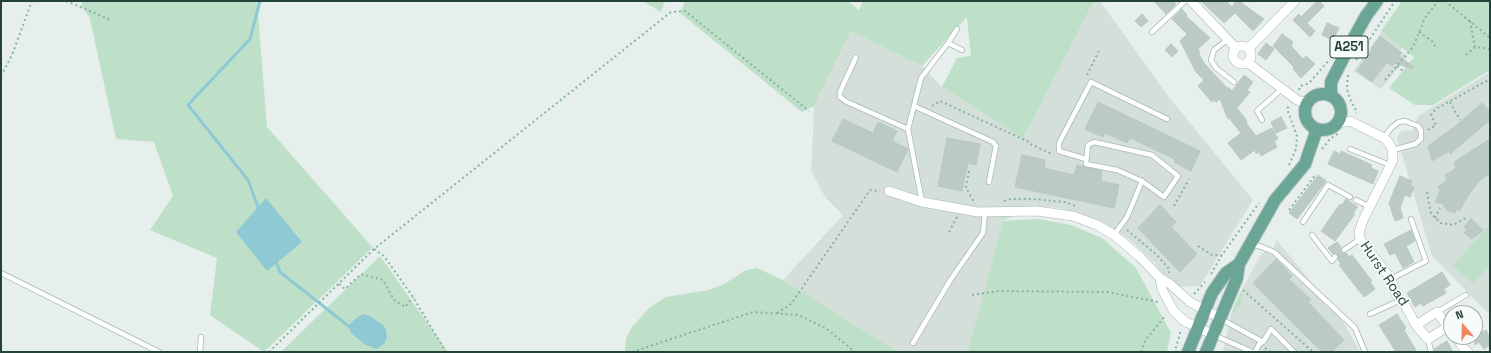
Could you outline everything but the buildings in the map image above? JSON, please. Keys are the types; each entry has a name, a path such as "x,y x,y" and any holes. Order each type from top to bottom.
{"main road":[{"name":"A251","path":"1331,96 1331,82 1366,16 1377,1"},
{"path":"1320,94 1331,96 1341,108 1340,118 1344,122 1329,130 1312,127 1306,118 1305,113 1308,103 1320,94"},
{"path":"1206,352 1237,278 1239,264 1276,200 1305,164 1317,129"},
{"path":"1188,352 1212,293 1226,273 1239,264"}],"street":[{"path":"1191,1 1236,48"},
{"path":"1249,48 1295,1"},
{"path":"1244,46 1249,48 1251,56 1247,62 1242,64 1234,60 1233,54 1236,48 1244,46"},
{"path":"1247,62 1295,98 1308,103"},
{"path":"1344,122 1384,138 1389,143 1392,150"},
{"name":"Hurst Road","path":"1392,150 1392,160 1364,218 1360,232 1360,239 1391,279 1396,294 1406,307 1416,325 1428,339"},
{"path":"889,191 922,202 985,213 1037,211 1073,216 1097,225 1114,235 1140,257 1160,278 1170,284 1190,302 1220,318"},
{"path":"1160,278 1162,289 1173,310 1184,321 1214,335"},
{"path":"1416,325 1437,312 1443,320"},
{"path":"1428,339 1443,332"}],"lane":[{"path":"1152,32 1184,1"},
{"path":"922,202 908,129 922,78 957,29"},
{"path":"1227,40 1214,50 1211,60 1216,68 1234,82"},
{"path":"948,43 962,50"},
{"path":"856,57 840,92 840,97 847,102 908,129"},
{"path":"1086,159 1059,151 1059,142 1091,82 1167,119"},
{"path":"1262,120 1257,111 1282,89"},
{"path":"914,106 993,142 996,146 989,182"},
{"path":"1384,138 1391,128 1399,122 1405,121 1418,126 1421,131 1420,139 1415,144 1392,150"},
{"path":"1094,142 1152,156 1178,176 1164,197 1142,181 1117,170 1086,164 1088,145 1094,142"},
{"path":"1350,149 1390,165"},
{"path":"1114,235 1126,217 1142,181"},
{"path":"1303,222 1328,185 1350,197"},
{"path":"1356,200 1370,207"},
{"path":"913,343 951,279 983,233 985,213"},
{"path":"1391,279 1426,260 1411,219"},
{"path":"1312,236 1332,260 1335,257"},
{"path":"1344,250 1360,239"},
{"path":"1251,244 1274,252 1349,322 1355,328 1365,352"},
{"path":"1,273 159,352"},
{"path":"1437,312 1466,294"},
{"path":"1370,314 1401,300"},
{"path":"1220,318 1263,342"},
{"path":"1256,352 1260,343 1263,342 1271,329 1294,352"},
{"path":"1214,335 1252,352"},
{"path":"200,352 201,337"},
{"path":"1428,339 1431,352"}],"path":[{"path":"1,76 12,56 32,1"},
{"path":"66,1 111,20"},
{"path":"1353,65 1395,1"},
{"path":"1385,80 1413,47 1426,18 1438,1"},
{"path":"1445,1 1490,38"},
{"path":"269,352 374,249 671,12 685,12 809,111"},
{"path":"1470,21 1474,47"},
{"path":"1419,32 1432,41 1436,48"},
{"path":"1466,55 1474,47 1490,48"},
{"path":"1288,168 1296,149 1297,136 1291,116 1287,109 1295,98 1300,86 1311,81 1333,53"},
{"path":"1396,66 1403,71"},
{"path":"1322,150 1330,139 1346,132 1344,122 1357,112 1346,88 1349,70"},
{"path":"1427,131 1436,125 1431,115 1436,109 1490,79"},
{"path":"929,112 930,108 940,101 1029,142"},
{"path":"1450,102 1460,120"},
{"path":"969,172 966,188 974,201 974,211"},
{"path":"1289,210 1316,174"},
{"path":"1174,206 1189,179"},
{"path":"1303,183 1307,186"},
{"path":"776,313 791,304 870,190 889,191"},
{"path":"1427,192 1431,214 1441,224 1453,225 1467,216"},
{"path":"1210,274 1257,206"},
{"path":"1435,218 1440,208"},
{"path":"949,232 961,209"},
{"path":"1121,226 1128,230 1157,255 1169,269 1169,273"},
{"path":"1198,246 1212,255 1222,255"},
{"path":"374,249 384,256 413,297 446,352"},
{"path":"339,284 345,289 361,274 383,280 394,300 405,307 413,297"},
{"path":"1195,293 1206,281"},
{"path":"1239,286 1313,352"},
{"path":"972,295 999,291 1107,292 1158,302"},
{"path":"632,352 753,312 799,315 827,329 855,352"},
{"path":"1141,352 1146,339 1166,315"}],"shaded area":[{"path":"1094,1 1100,1 1168,96 1253,200 1200,286 1174,287 1152,260 1129,239 1105,224 1083,214 1059,208 1036,206 1003,221 970,352 898,352 783,280 843,215 825,197 811,170 814,106 851,31 922,66 942,87 1023,137"},
{"path":"1387,25 1409,40 1400,51 1408,56 1381,89 1353,71"},
{"path":"1490,72 1490,315 1483,308 1483,305 1480,305 1432,256 1397,138 1401,131 1412,131 1418,116"},
{"path":"1277,240 1344,323 1360,352 1223,352 1231,314 1238,297 1261,254 1273,248"}],"green space":[{"path":"84,1 257,1 267,127 374,249 372,248 264,352 210,315 217,258 150,230 173,196 154,142 116,139 90,19 81,4"},
{"path":"643,1 665,1 661,12"},
{"path":"685,1 848,1 859,10 863,1 1094,1 1023,138 942,87 957,58 971,56 967,17 922,66 851,31 814,106 802,112 680,13"},
{"path":"1402,1 1490,1 1490,70 1433,105 1415,105 1389,88 1414,57 1381,31"},
{"path":"1039,219 1071,225 1102,238 1136,268 1171,333 1167,352 968,352 1003,221"},
{"path":"1489,226 1490,265 1473,284 1453,265"},
{"path":"380,256 448,352 281,352 288,345"},
{"path":"757,268 783,280 898,352 625,352 626,338 632,327 650,307 666,297 709,290 724,284 746,270"},
{"path":"1240,293 1243,294 1242,301 1236,312 1231,314"}],"water":[{"path":"266,198 302,242 267,271 236,232"},
{"path":"363,314 370,316 383,325 386,329 387,338 384,344 376,349 366,345 351,333 348,326"}],"waterway":[{"path":"259,210 248,180 188,105 250,39 260,1"},
{"path":"275,259 280,272 351,328"}]}
